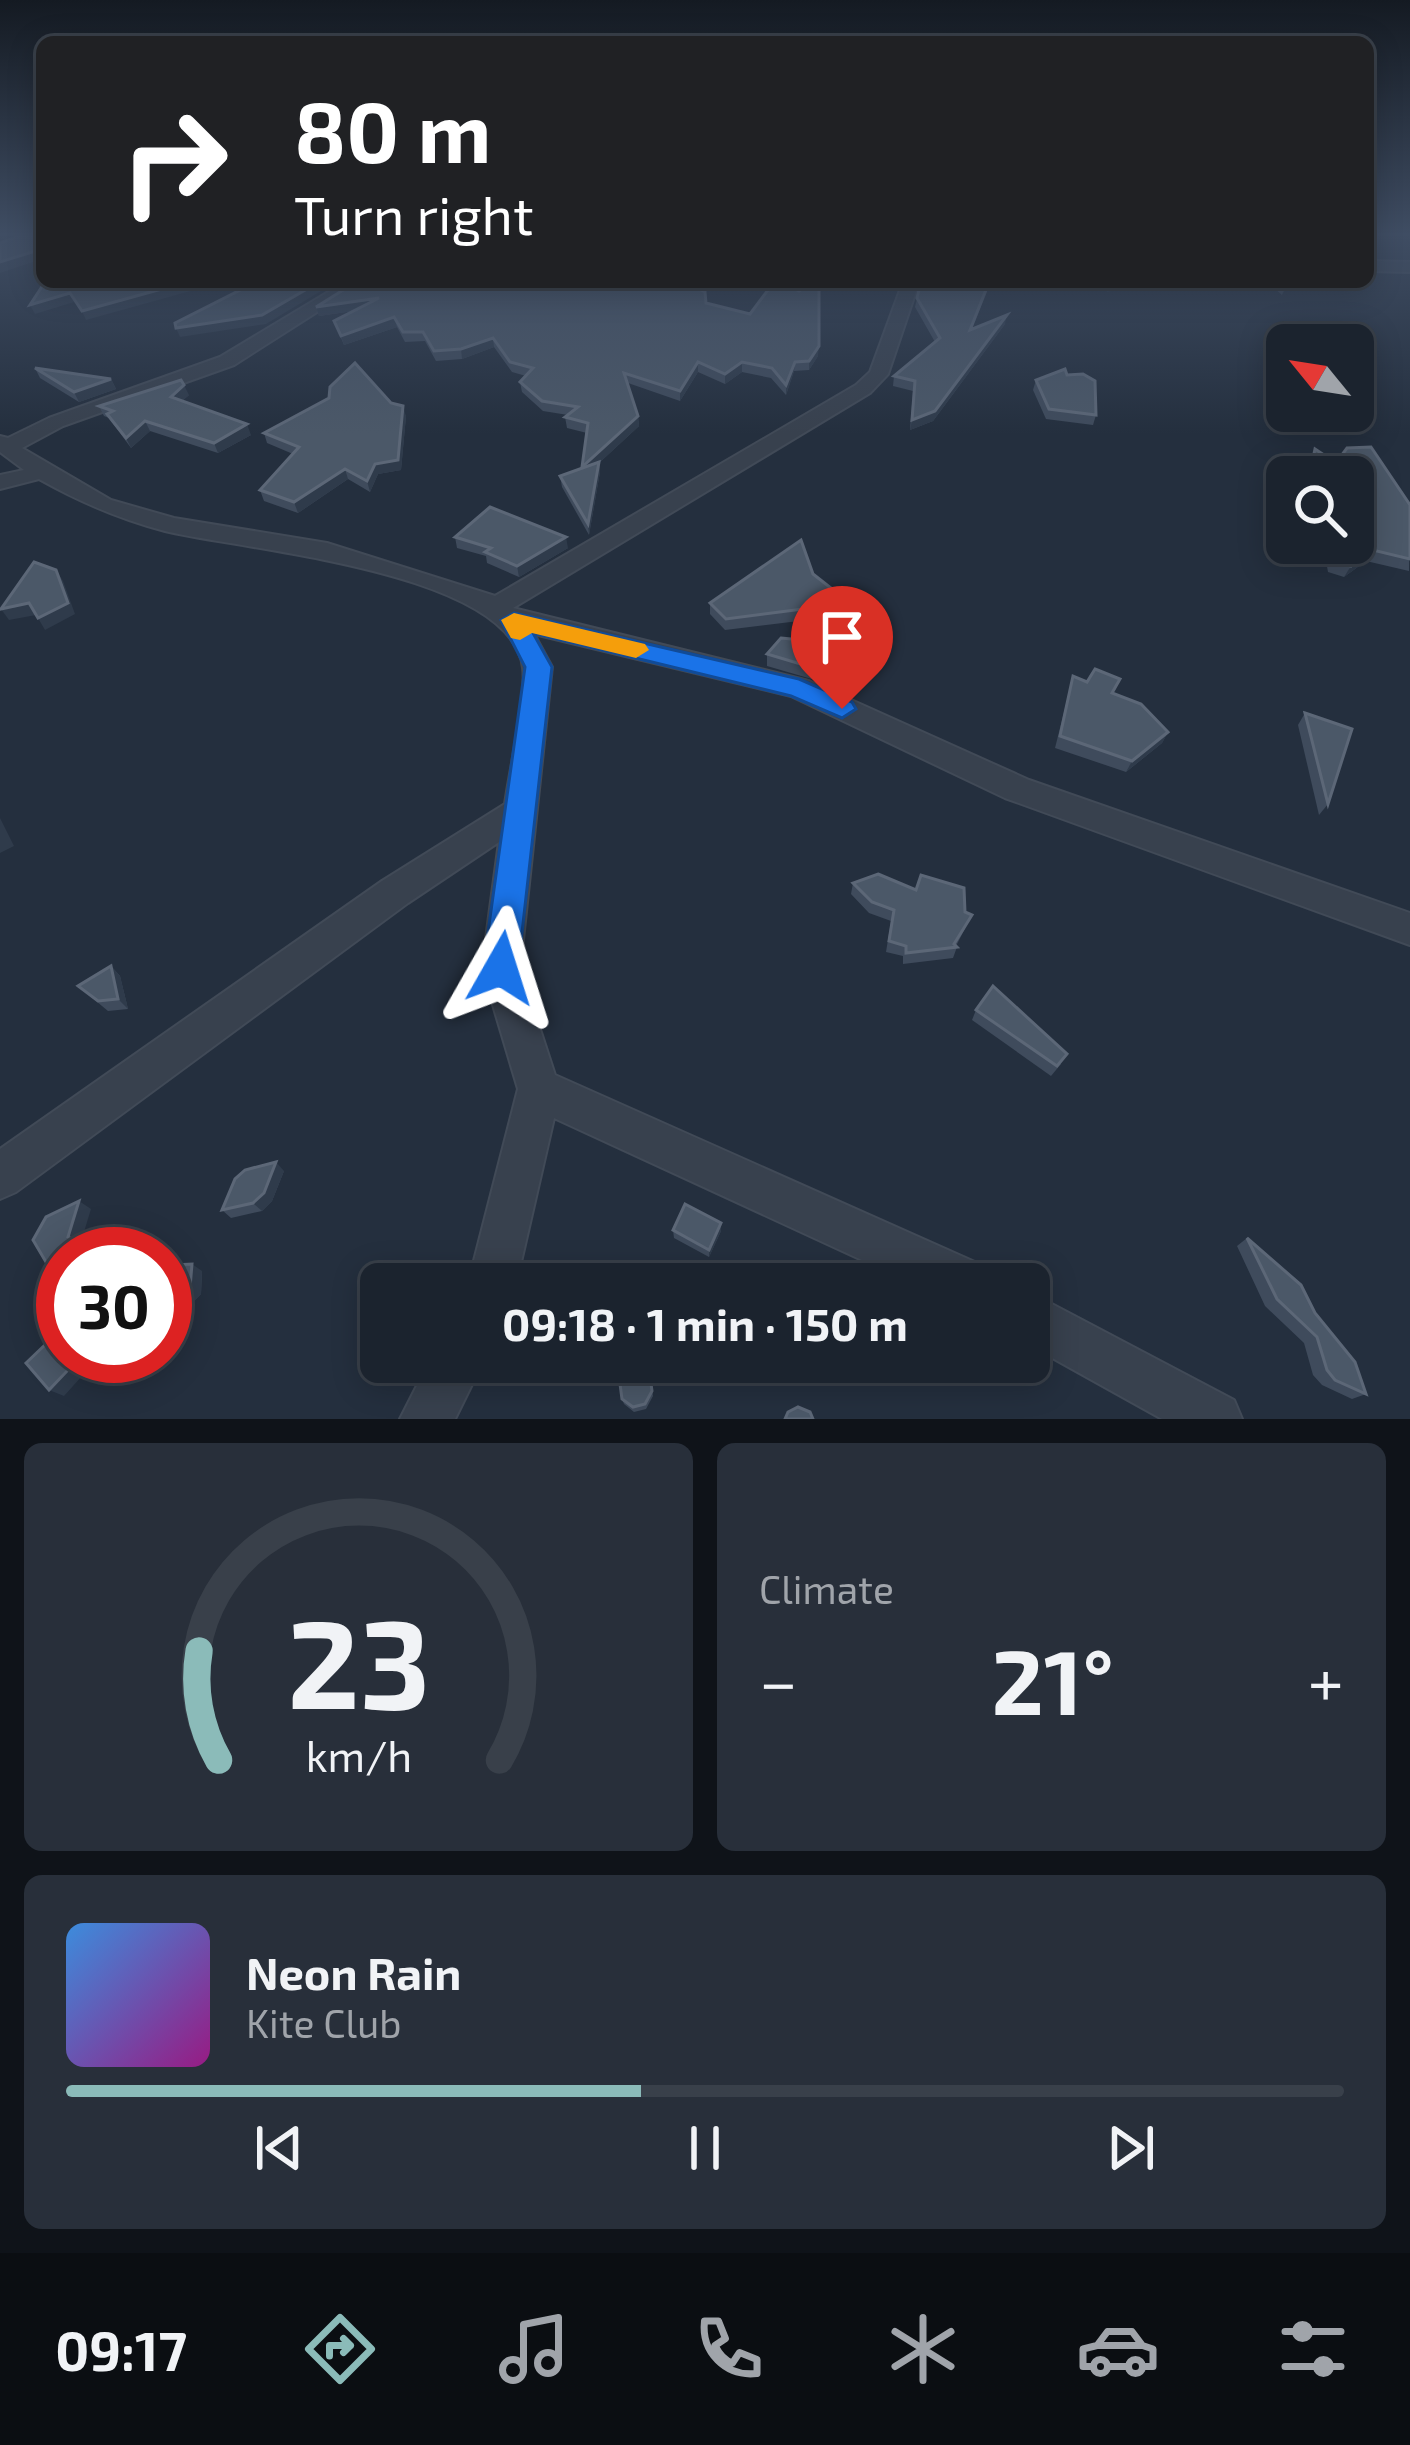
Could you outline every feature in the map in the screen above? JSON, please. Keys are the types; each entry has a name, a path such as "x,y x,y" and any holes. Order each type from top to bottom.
{"street":[{"path":"4,444 226,361 323,302"},
{"path":"506,613 863,389 879,374 904,302"},
{"path":"4,444 42,472 103,505 171,525 317,548 506,613 799,688 1017,789 1410,929"},
{"path":"0,482 42,472"},
{"path":"497,1263 539,1089 501,968 538,667 506,613"},
{"path":"0,1176 303,957 517,814"},
{"path":"539,1089 923,1263"},
{"path":"1050,1329 1215,1419"},
{"path":"427,1419 446,1383"}],"building":[{"path":"76,302 114,302 82,311"},
{"path":"216,302 284,302 262,315 176,328 175,323"},
{"path":"371,302 706,302 750,314 759,302 819,302 819,346 809,361 795,362 786,385 772,368 742,362 725,374 698,362 680,391 624,373 638,416 582,467 588,423 565,417 578,407 542,401 520,382 533,368 510,362 493,338 461,349 434,351 423,332 403,332 394,317 341,336 334,321"},
{"path":"919,302 981,302 970,330 1007,315 935,411 912,420 915,381 894,376 940,338"},
{"path":"355,363 391,403 403,406 398,460 375,464 367,481 345,469 294,502 260,490 299,447 264,433 329,398 330,387"},
{"path":"35,368 111,379 74,392"},
{"path":"1065,369 1067,375 1083,374 1095,381 1096,415 1049,409 1036,380"},
{"path":"181,380 184,385 171,397 247,424 214,443 145,421 126,438 107,414 113,411 99,406"},
{"path":"1371,447 1410,505 1410,559 1374,550 1374,456 1341,456 1347,448"},
{"path":"599,462 588,524 560,476"},
{"path":"490,507 566,537 517,566 485,552 491,548 455,537"},
{"path":"801,540 813,574 850,603 726,619 710,603"},
{"path":"34,562 56,570 68,603 38,618 29,603 1,609"},
{"path":"781,638 843,644 824,671 767,654"},
{"path":"1095,669 1120,679 1112,693 1141,704 1168,732 1132,761 1060,736 1073,676 1087,682"},
{"path":"1305,713 1352,729 1328,804"},
{"path":"878,874 916,890 921,875 964,888 965,912 972,915 954,944 957,947 906,953 906,946 889,941 894,910 872,902 853,883"},
{"path":"111,966 118,999 98,1001 78,986"},
{"path":"993,986 1067,1054 1057,1066 976,1010"},
{"path":"276,1162 264,1193 253,1203 222,1210 235,1179 245,1170"},
{"path":"79,1201 71,1227 40,1227 46,1217"},
{"path":"685,1204 721,1223 709,1250 673,1230"},
{"path":"1247,1238 1301,1285 1315,1313 1355,1362 1366,1394 1335,1380 1327,1370 1317,1337 1277,1299"},
{"path":"36,1353 36,1375 26,1363"},
{"path":"651,1383 652,1391 645,1404 633,1407 622,1399 620,1384"},
{"path":"798,1407 810,1412 813,1419 785,1419"}],"slow traffic":[{"path":"520,632 514,620 636,650"}],"route":[{"path":"501,968 538,667 514,620 799,688 842,709"}]}
